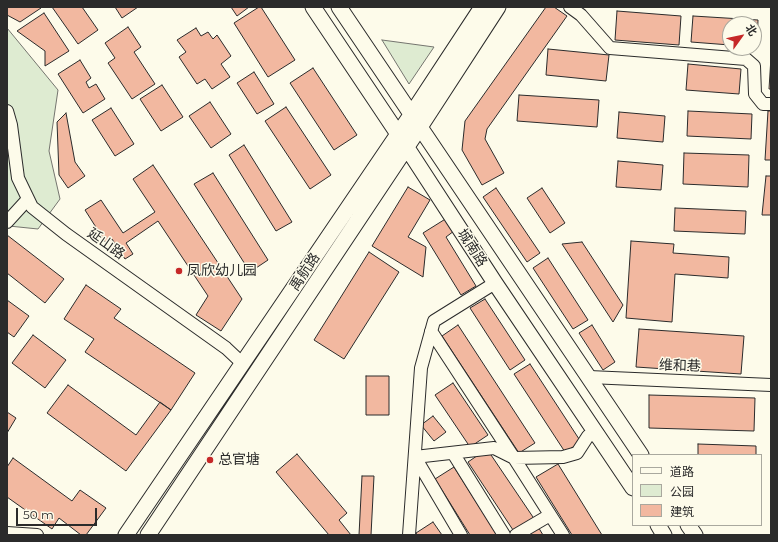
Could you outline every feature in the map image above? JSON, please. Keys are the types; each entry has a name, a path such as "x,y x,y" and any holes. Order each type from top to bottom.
{"main road":[{"name":"城南路","path":"313,7 495,283 632,486"},
{"name":"城南路","path":"339,7 640,454"},
{"name":"禹航路","path":"416,121 482,7"},
{"name":"禹航路","path":"126,535 243,364 498,7"},
{"name":"禹航路","path":"148,535 402,140"},
{"path":"659,526 664,535"},
{"path":"689,526 695,535"}],"street":[{"path":"570,7 581,15 610,48 746,59 754,66 755,94 763,104 771,104"},
{"name":"延山路","path":"7,111 11,125 18,178 32,207 66,234 226,348 243,364"},
{"path":"7,222 28,199"},
{"path":"409,535 421,368 434,321 495,283"},
{"path":"431,331 563,535"},
{"name":"维和巷","path":"589,377 771,385"},
{"path":"415,457 494,448 514,458 563,457 577,453 588,436 598,434"},
{"path":"453,452 504,535"},
{"path":"415,457 461,535"},
{"path":"516,535 550,515"},
{"path":"7,533 37,535"}],"green space":[{"path":"7,28 58,90 49,151 60,199 38,229 9,226 7,223"},
{"path":"382,40 434,47 409,84"}],"building":[{"path":"7,7 41,8 20,22 7,15"},
{"path":"52,7 82,7 98,30 78,44"},
{"path":"115,7 138,7 122,18"},
{"path":"231,7 249,7 237,16"},
{"path":"261,7 295,60 268,77 234,23"},
{"path":"546,7 554,7 567,16 487,129 485,139 504,173 482,185 462,150 465,121"},
{"path":"617,11 681,16 679,45 615,40"},
{"path":"44,13 69,51 45,66 45,51 17,31"},
{"path":"693,16 722,18 722,44 691,42"},
{"path":"128,27 141,47 134,52 155,84 132,99 108,63 115,58 105,43"},
{"path":"196,28 201,36 208,32 213,39 217,35 231,56 221,64 230,77 212,89 205,79 197,84 179,57 186,52 177,40"},
{"path":"548,49 609,55 606,81 546,75"},
{"path":"771,57 771,89 769,89"},
{"path":"80,60 91,78 86,82 89,88 96,84 105,99 83,113 58,74"},
{"path":"688,64 741,69 739,94 686,90"},
{"path":"313,68 357,135 334,150 290,83"},
{"path":"254,72 274,104 257,114 237,83"},
{"path":"162,85 183,117 161,131 140,99"},
{"path":"519,95 599,100 597,127 517,121"},
{"path":"210,102 231,134 211,148 189,116"},
{"path":"286,107 331,175 310,189 265,121"},
{"path":"111,108 134,144 115,156 92,120"},
{"path":"688,111 752,114 751,139 687,136"},
{"path":"768,111 771,111 771,160 765,160"},
{"path":"619,112 665,116 663,142 617,138"},
{"path":"66,113 75,162 85,176 68,188 59,175 57,122"},
{"path":"244,145 292,222 276,231 229,155"},
{"path":"684,153 749,155 748,187 683,184"},
{"path":"618,161 663,165 661,190 616,187"},
{"path":"153,165 242,299 221,331 196,315 208,296 158,221 126,243 133,254 125,259 112,239 106,243 85,210 101,200 123,233 155,212 133,179"},
{"path":"213,173 268,260 250,272 194,184"},
{"path":"766,176 771,176 771,215 762,215"},
{"path":"408,187 430,200 408,237 426,247 423,277 372,246"},
{"path":"496,188 540,253 527,262 483,197"},
{"path":"542,188 565,223 550,233 527,198"},
{"path":"675,208 746,211 745,234 674,231"},
{"path":"447,218 454,231 446,237 476,286 461,295 423,233"},
{"path":"7,235 64,279 45,303 7,273"},
{"path":"631,241 674,244 673,253 729,257 728,278 675,274 672,322 626,318"},
{"path":"582,242 623,305 613,322 562,244"},
{"path":"369,252 399,272 344,359 314,340"},
{"path":"548,258 588,320 573,329 533,268"},
{"path":"86,285 121,309 114,318 195,373 171,410 85,352 94,339 64,319"},
{"path":"485,299 525,360 510,370 470,308"},
{"path":"7,300 29,316 14,337 7,332"},
{"path":"458,325 535,443 519,453 442,336"},
{"path":"592,325 615,362 603,370 579,333"},
{"path":"639,329 744,336 741,374 636,367"},
{"path":"33,335 66,360 45,388 12,363"},
{"path":"530,364 581,442 565,452 514,374"},
{"path":"366,376 389,376 389,415 366,415"},
{"path":"453,383 488,435 470,447 435,395"},
{"path":"68,385 136,435 160,402 171,410 126,471 47,413"},
{"path":"649,395 755,398 754,431 649,428"},
{"path":"7,412 16,418 7,433"},
{"path":"433,416 446,432 434,441 421,425"},
{"path":"698,444 756,446 756,454 698,454"},
{"path":"487,449 535,520 515,533 468,462"},
{"path":"297,454 347,513 339,520 351,535 329,535 276,472"},
{"path":"13,458 72,501 80,490 106,508 86,535 81,535 59,518 52,529 7,497 7,467"},
{"path":"558,464 602,535 572,535 536,477"},
{"path":"454,467 497,535 470,535 435,479"},
{"path":"362,476 374,476 371,535 359,535"},
{"path":"433,522 442,535 417,535 416,533"},
{"path":"537,525 543,535 522,535"}],"place":[{"name":"凤欣幼儿园","path":"179,271"},
{"name":"总官塘","path":"210,460"}]}
